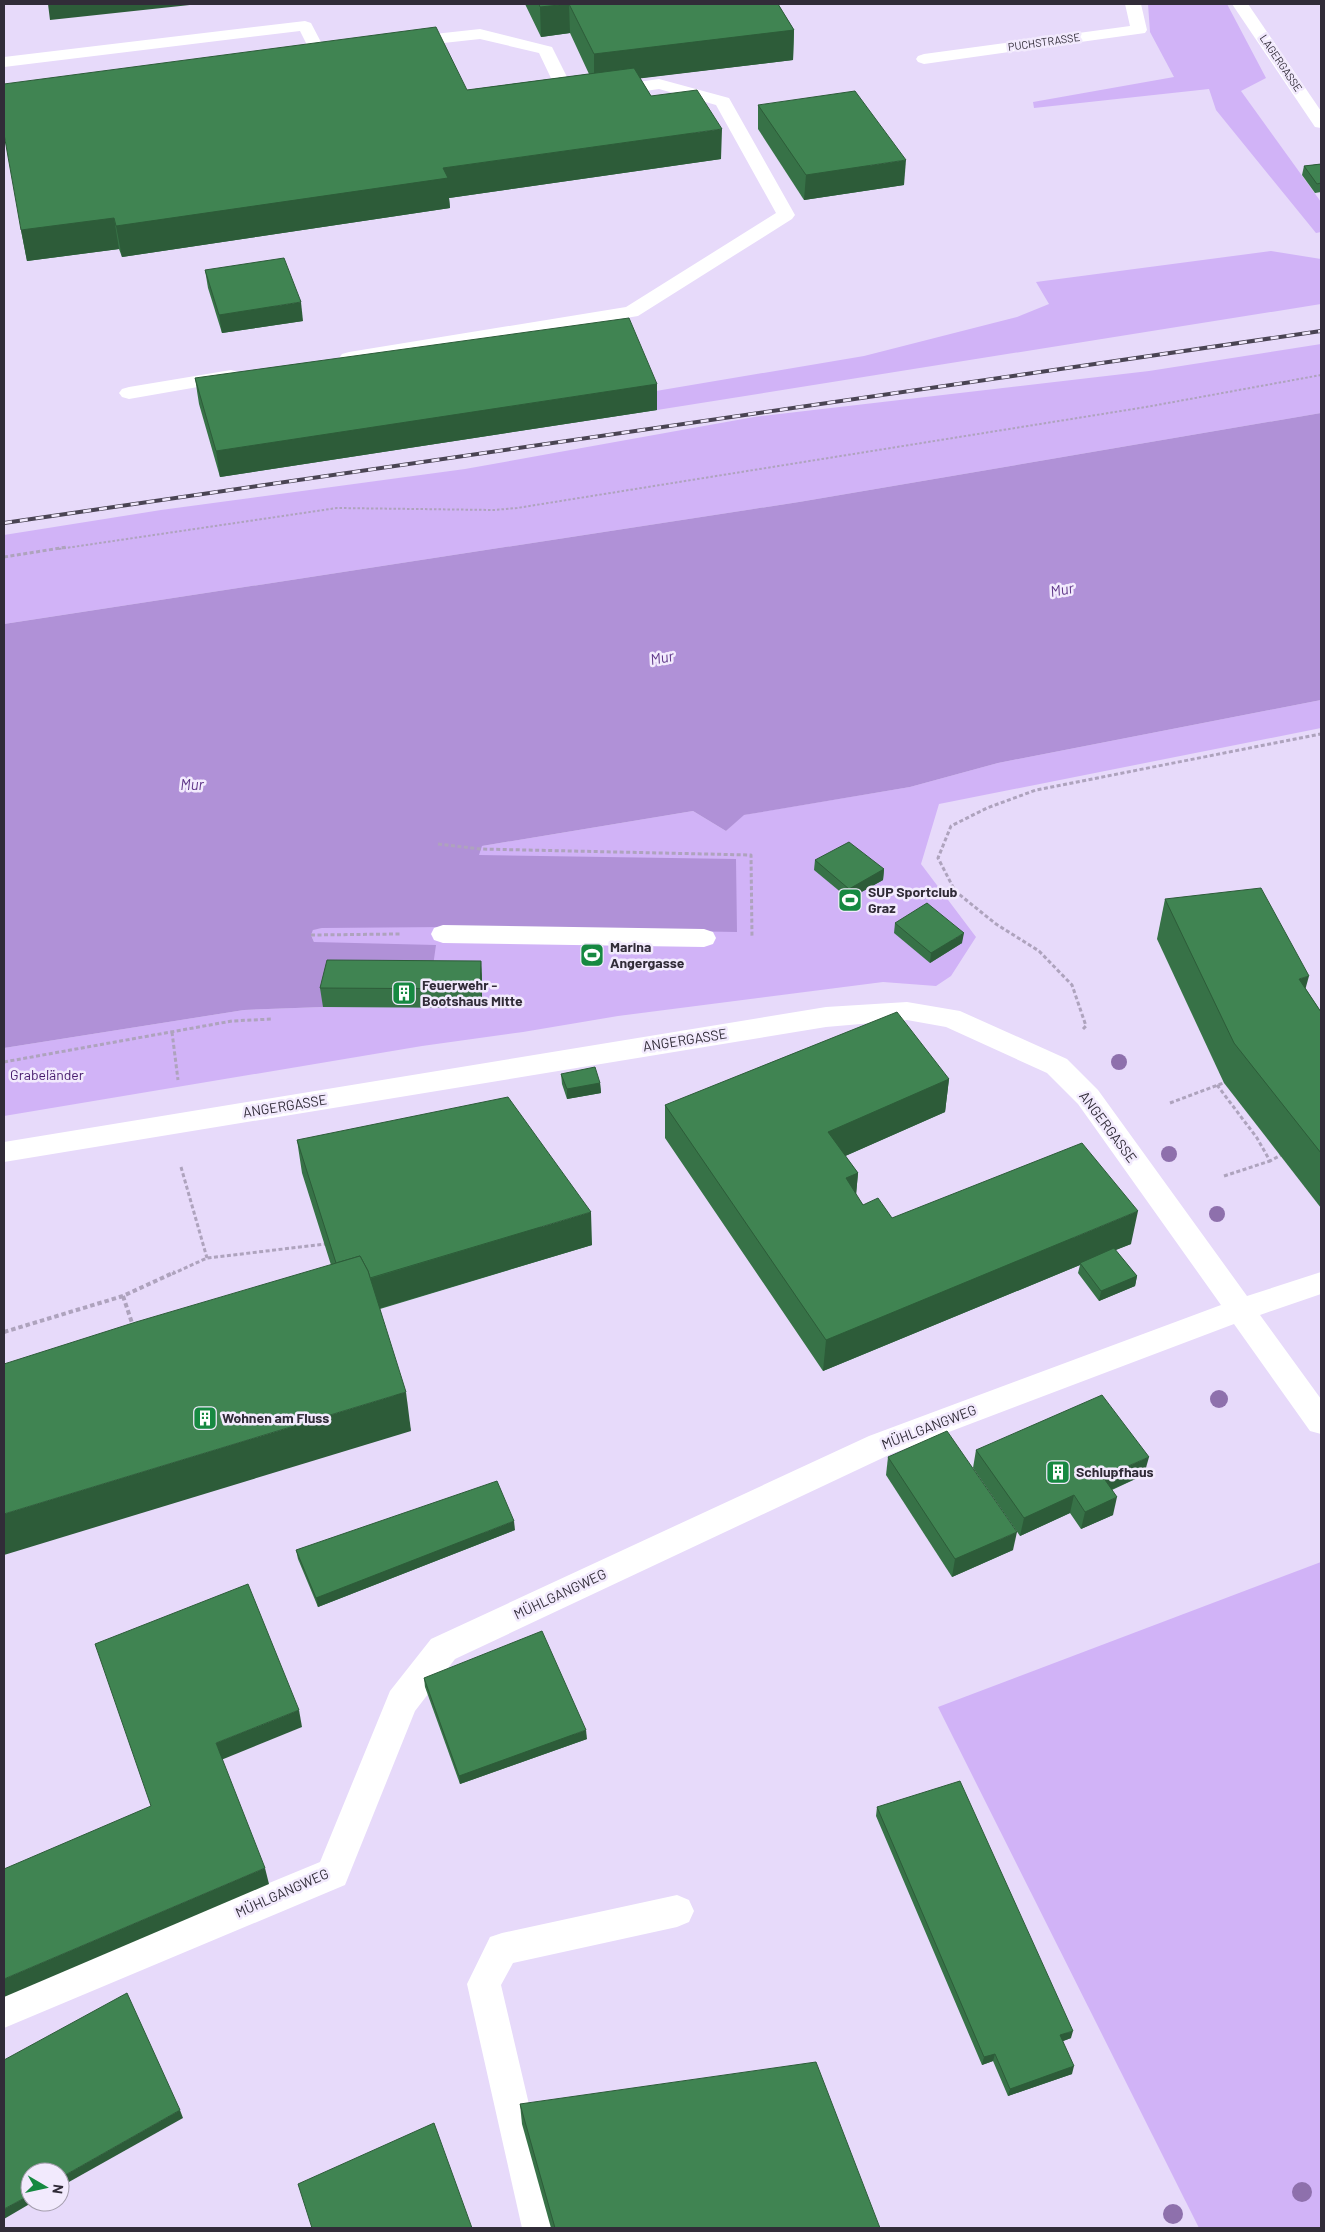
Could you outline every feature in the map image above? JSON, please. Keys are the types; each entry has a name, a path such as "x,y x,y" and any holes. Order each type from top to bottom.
{"street":[{"name":"ANGERGASSE","path":"4,1152 826,1017 907,1011 951,1018 1057,1066 1088,1097 1321,1422"},
{"name":"MÜHLGANGWEG","path":"4,2010 333,1873 402,1702 443,1649 880,1445 1239,1310 1321,1283"}],"lane":[{"name":"PUCHSTRASSE","path":"924,60 1139,30 1133,4"},
{"name":"LAGERGASSE","path":"1240,4 1321,123"},
{"path":"4,62 304,26 318,52 356,48"},
{"path":"336,360 631,312 786,215 723,102 659,84 568,97 546,50 480,34 394,43"},
{"path":"129,393 247,374"},
{"path":"443,934 704,938"},
{"path":"540,2228 484,1984 502,1949 677,1911"}],"path":[{"path":"4,557 337,508 494,510 517,508 1136,408 1321,375"},
{"path":"1086,1026 1072,985 1039,951 996,924 955,891 938,858 951,826 987,808 1036,790 1321,734"},
{"path":"438,844 481,849 751,855 752,937"},
{"path":"311,935 443,934"},
{"path":"4,1062 232,1021 272,1019"},
{"path":"172,1032 178,1072"},
{"path":"1170,1102 1233,1080"},
{"path":"1217,1085 1257,1138 1270,1161"},
{"path":"174,1124 176,1150 207,1258"},
{"path":"1224,1176 1270,1161 1281,1155"},
{"path":"4,1332 123,1296 207,1258 326,1244"},
{"path":"123,1296 136,1333"}],"green space":[{"path":"1148,4 1227,4 1266,78 1241,91 1321,202 1321,232 1316,233 1216,110 1209,89 1034,108 1033,102 1174,77 1150,32"},
{"path":"1271,251 1321,259 1321,304 657,410 650,392 864,356 1017,317 1049,304 1036,282"},
{"path":"1321,344 1321,413 799,502 4,624 4,535 161,510 465,469 754,417 1149,371"},
{"name":"Grabeländer","path":"1321,700 1321,728 939,804 921,864 976,937 951,976 936,986 883,982 618,1016 422,1046 4,1116 4,1048 244,1010 323,1007 314,942 311,935 313,929 322,928 482,846 693,811 726,831 743,815 910,787 998,763"},
{"path":"1321,1562 1321,2228 1199,2228 938,1707"}],"water":[{"name":"Mur","path":"1321,413 1321,700 998,763 910,787 744,815 726,831 693,811 482,846 479,855 736,859 737,932 447,927 322,928 313,930 311,935 314,942 436,945 431,980 329,980 323,1007 244,1010 4,1048 4,624 799,502"}],"building":[{"path":"539,4 569,4 540,7"},
{"path":"569,4 778,4 794,30 594,54"},
{"path":"436,27 467,90 634,68 651,96 697,90 722,129 443,168 448,178 116,226 114,218 21,230 4,134 4,84"},
{"path":"855,91 906,160 806,175 758,105"},
{"path":"1321,164 1321,183 1317,184 1304,166"},
{"path":"284,258 301,302 219,315 205,270"},
{"path":"629,318 657,384 216,451 195,378"},
{"path":"849,842 884,869 849,889 815,860"},
{"path":"1261,888 1309,976 1299,979 1321,1012 1321,1153 1234,1043 1165,899"},
{"path":"927,903 964,933 931,953 895,923"},
{"path":"327,960 481,961 480,989 320,988"},
{"path":"897,1012 949,1079 828,1132 858,1173 846,1178 863,1205 878,1198 892,1218 1082,1143 1138,1211 826,1340 665,1105"},
{"path":"595,1067 600,1083 567,1089 561,1074"},
{"path":"508,1097 591,1212 370,1278 360,1256 336,1263 297,1140"},
{"path":"1114,1248 1137,1276 1101,1291 1080,1263"},
{"name":"Wohnen am Fluss","path":"360,1256 368,1271 406,1392 4,1514 4,1364 136,1322"},
{"name":"Schlupfhaus","path":"1102,1395 1149,1457 1103,1477 1117,1497 1085,1512 1074,1495 1024,1518 976,1450"},
{"path":"947,1431 1017,1532 955,1559 888,1457"},
{"path":"497,1481 514,1521 316,1598 296,1550"},
{"path":"248,1584 299,1710 216,1743 265,1868 4,1979 4,1869 151,1806 95,1644"},
{"path":"542,1631 586,1730 459,1776 424,1678"},
{"path":"960,1781 1073,2031 1060,2035 1074,2066 1010,2089 995,2054 984,2057 877,1807"},
{"path":"127,1993 180,2110 70,2172 70,2162 20,2162 20,2200 4,2209 4,2060"},
{"path":"816,2062 880,2228 555,2228 520,2104"},
{"path":"434,2123 472,2228 312,2228 298,2184"}],"railway":[{"path":"4,523 1321,331"}],"place":[{"name":"SUP Sportclub Graz","path":"850,900"},
{"name":"Marina Angergasse","path":"592,955"},
{"name":"Feuerwehr - Bootshaus Mitte","path":"404,993"},
{"name":"Wohnen am Fluss","path":"205,1418"},
{"name":"Schlupfhaus","path":"1058,1472"}]}
